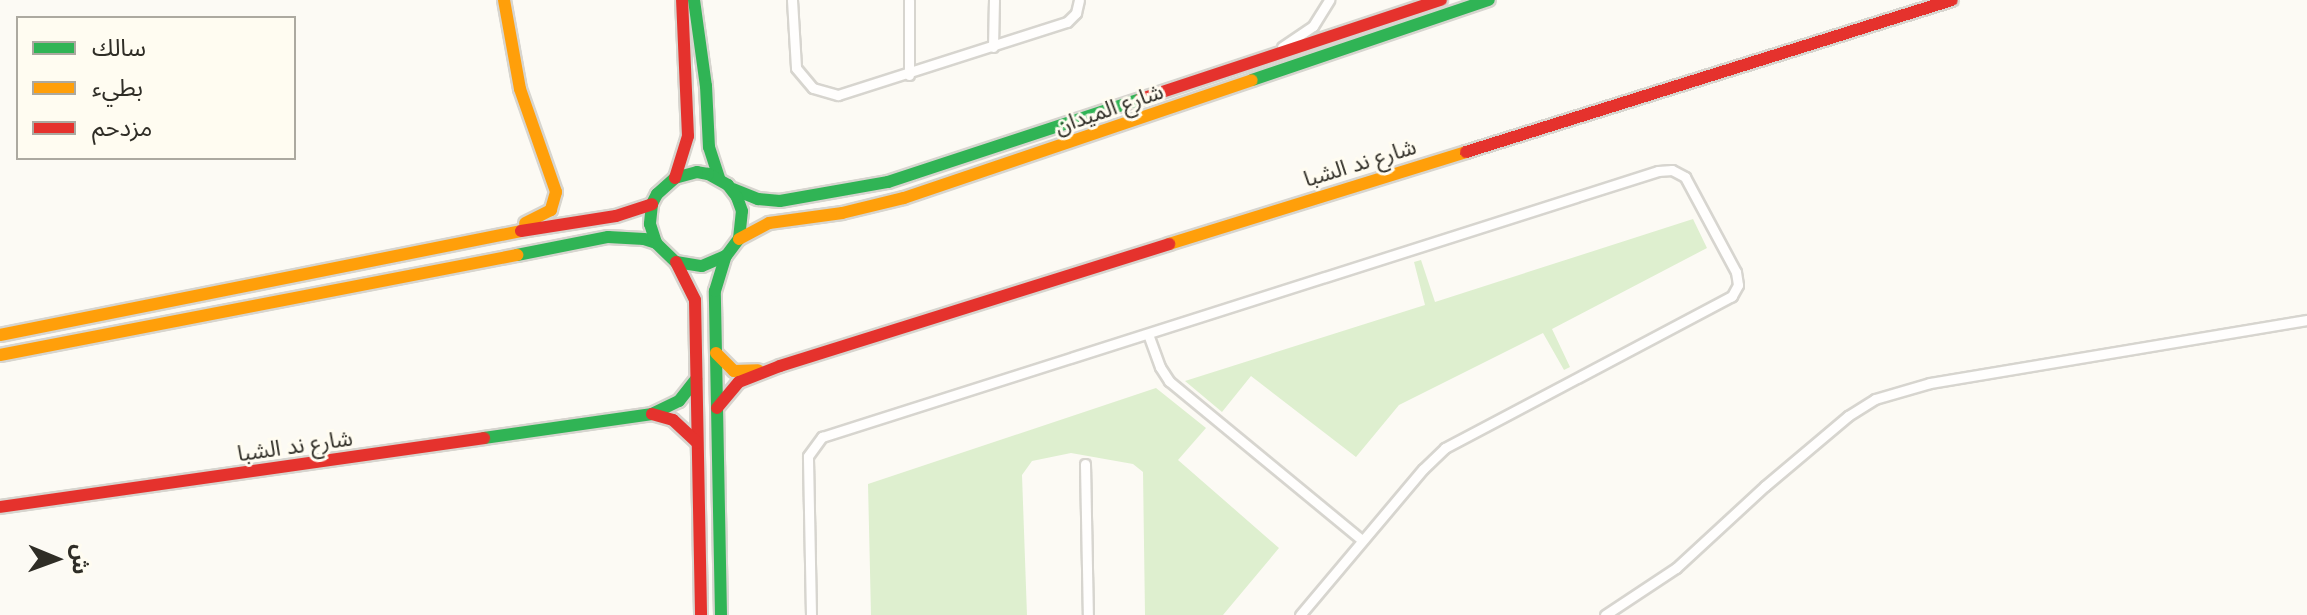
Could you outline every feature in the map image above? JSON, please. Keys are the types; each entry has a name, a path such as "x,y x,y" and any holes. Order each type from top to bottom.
{"street":[{"path":"495,235 546,216 556,198 553,177 513,61 504,0"},
{"path":"675,178 688,136 682,0"},
{"path":"694,0 706,86 709,147 724,182 742,211 739,239 726,256 716,282 721,615"},
{"path":"792,0 794,59 800,76 813,88 838,95 909,75 1067,22 1076,13 1079,0"},
{"path":"909,0 909,75"},
{"path":"993,47 994,0"},
{"path":"1254,64 1263,55 1306,33 1329,0"},
{"name":"شارع الميدان","path":"724,182 747,196 769,201 864,188 1254,64 1441,0"},
{"name":"شارع الميدان","path":"739,239 769,223 842,213 904,198 1489,0"},
{"name":"شارع ند الشبا","path":"717,408 739,382 780,366 1952,0"},
{"path":"811,615 807,464 815,442 883,417 1658,171 1672,170 1685,177 1736,272 1738,285 1732,296 1445,448 1300,615"},
{"path":"701,615 695,300 690,284 676,262 656,243 650,224 652,204 665,184 675,178 697,172 724,182"},
{"path":"0,335 495,235 616,216 652,204"},
{"path":"0,355 556,245 620,236 656,243"},
{"path":"676,262 702,266 726,256"},
{"path":"1605,615 1676,568 1765,486 1848,416 1875,399 1921,385 2307,320"},
{"path":"1148,334 1160,367 1169,381 1362,540"},
{"name":"شارع ند الشبا","path":"716,352 727,367 742,373 780,366"},
{"path":"652,414 679,401 696,379"},
{"path":"652,414 673,420 697,442"},
{"name":"شارع ند الشبا","path":"0,507 652,414"},
{"path":"1085,464 1088,615"}],"green space":[{"path":"1693,219 1707,248 1552,329 1570,367 1564,370 1543,333 1399,405 1356,457 1251,376 1222,412 1185,381 1425,305 1414,262 1421,260 1435,302"},
{"path":"1156,388 1206,428 1178,460 1279,548 1223,615 1145,615 1143,472 1133,464 1071,453 1032,461 1022,475 1027,615 871,615 868,484"}],"traffic: fast":[{"path":"694,0 706,86 709,147 719,178"},
{"path":"1252,80 1489,0"},
{"path":"733,189 758,199 780,201 888,182 1141,99"},
{"path":"517,255 608,237 644,239 656,243 676,262 702,266 726,256 739,239 742,211 737,197 728,185 708,174 697,172 675,178 657,194 652,204 650,224 656,243"},
{"path":"721,615 715,291 726,256"},
{"path":"484,438 652,414 679,401 696,379"}],"traffic: slow":[{"path":"504,0 520,89 556,192 551,210 525,223"},
{"path":"739,239 769,223 842,213 904,198 1252,80"},
{"path":"1169,244 1466,152"},
{"path":"0,335 521,231"},
{"path":"0,355 517,255"},
{"path":"716,353 734,371 758,370"}],"traffic: jam":[{"path":"675,178 688,136 682,0"},
{"path":"1141,99 1441,0"},
{"path":"1466,152 1952,0"},
{"path":"521,231 616,216 652,204"},
{"path":"717,408 739,382 780,366 1169,244"},
{"path":"676,262 695,300 701,615"},
{"path":"652,414 673,420 697,442"},
{"path":"0,507 484,438"}]}
